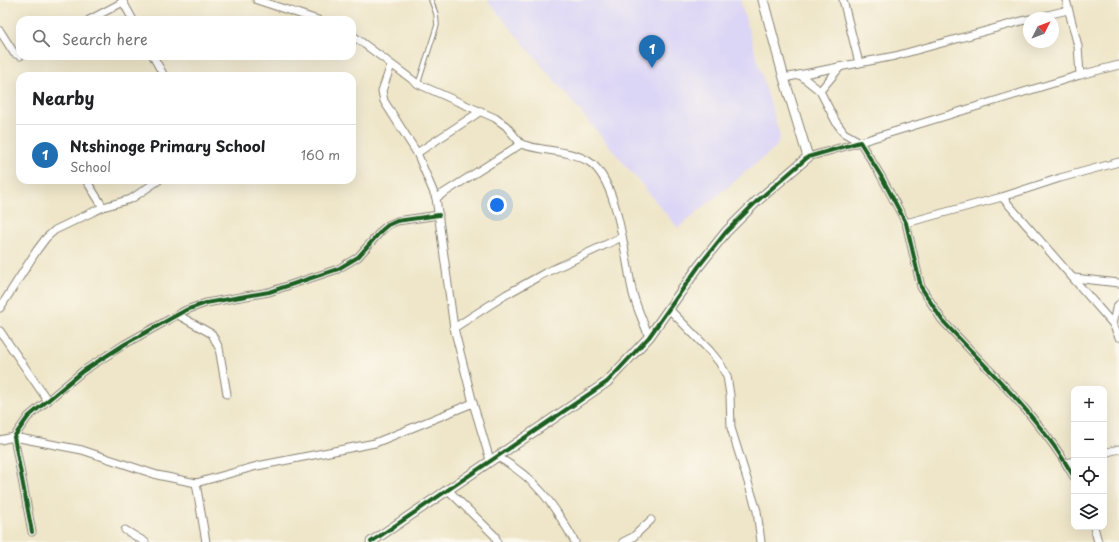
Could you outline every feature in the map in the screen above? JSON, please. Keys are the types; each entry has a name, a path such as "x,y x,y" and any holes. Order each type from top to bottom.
{"street":[{"path":"257,0 306,16"},
{"path":"763,0 784,78 808,157"},
{"path":"843,0 859,63"},
{"path":"1066,0 1078,46 1080,74"},
{"path":"96,16 123,1 131,16"},
{"path":"1059,12 1068,10"},
{"path":"784,78 895,56 1023,21"},
{"path":"0,31 14,53 16,54"},
{"path":"356,38 418,84 462,105 495,118 506,126 520,144 537,149 575,154 599,169 618,212 633,296 649,337"},
{"path":"155,60 162,72"},
{"path":"391,65 382,91 384,101 417,153 436,198 454,328 473,403 493,458"},
{"path":"371,542 447,489 607,382 649,337 726,232 756,202 808,157 1080,74 1119,65"},
{"path":"820,92 840,67"},
{"path":"800,75 820,92 836,122 844,133 860,142 881,176 906,223 921,287 930,304 942,320 1034,419 1050,438 1071,471"},
{"path":"417,153 481,112"},
{"path":"436,198 520,144"},
{"path":"906,223 1002,197 1119,162"},
{"path":"89,184 103,207"},
{"path":"0,308 46,238 55,230 103,207 131,199 153,184"},
{"path":"1002,197 1053,258 1074,278 1113,324 1119,337"},
{"path":"32,532 14,437 28,417 83,371 126,344 178,315 206,302 269,292 338,269 358,257 388,225 397,221 439,216"},
{"path":"454,328 539,276 577,256 622,237"},
{"path":"1074,278 1119,283"},
{"path":"1113,324 1116,309 1119,304"},
{"path":"669,309 710,351 719,362 727,376 732,428 755,505 761,542"},
{"path":"178,315 212,334 219,348 226,394"},
{"path":"0,330 48,401"},
{"path":"0,440 14,437 82,450 157,474 196,483 258,466 375,443 473,403"},
{"path":"1107,452 1119,449"},
{"path":"493,458 515,466 529,477 556,509 575,542"},
{"path":"1066,463 1071,462"},
{"path":"196,483 206,542"},
{"path":"447,489 495,536 497,542"},
{"path":"624,542 633,537 651,520"},
{"path":"126,530 145,542"},
{"path":"1095,530 1098,542"}],"lane":[{"path":"418,84 437,25 436,14 430,0"}],"shaded area":[{"path":"487,0 740,0 780,136 776,147 678,228"}],"cycle path":[{"path":"371,542 607,382 649,337 699,266 726,232 756,202 808,157 860,142 881,176 906,223 921,287 942,320 995,376 1046,434 1071,472"},
{"path":"32,532 14,437 28,417 83,371 125,344 186,310 206,303 269,292 338,269 358,257 388,225 397,221 439,215"}],"place":[{"name":"Ntshinoge Primary School","path":"652,68"}]}
